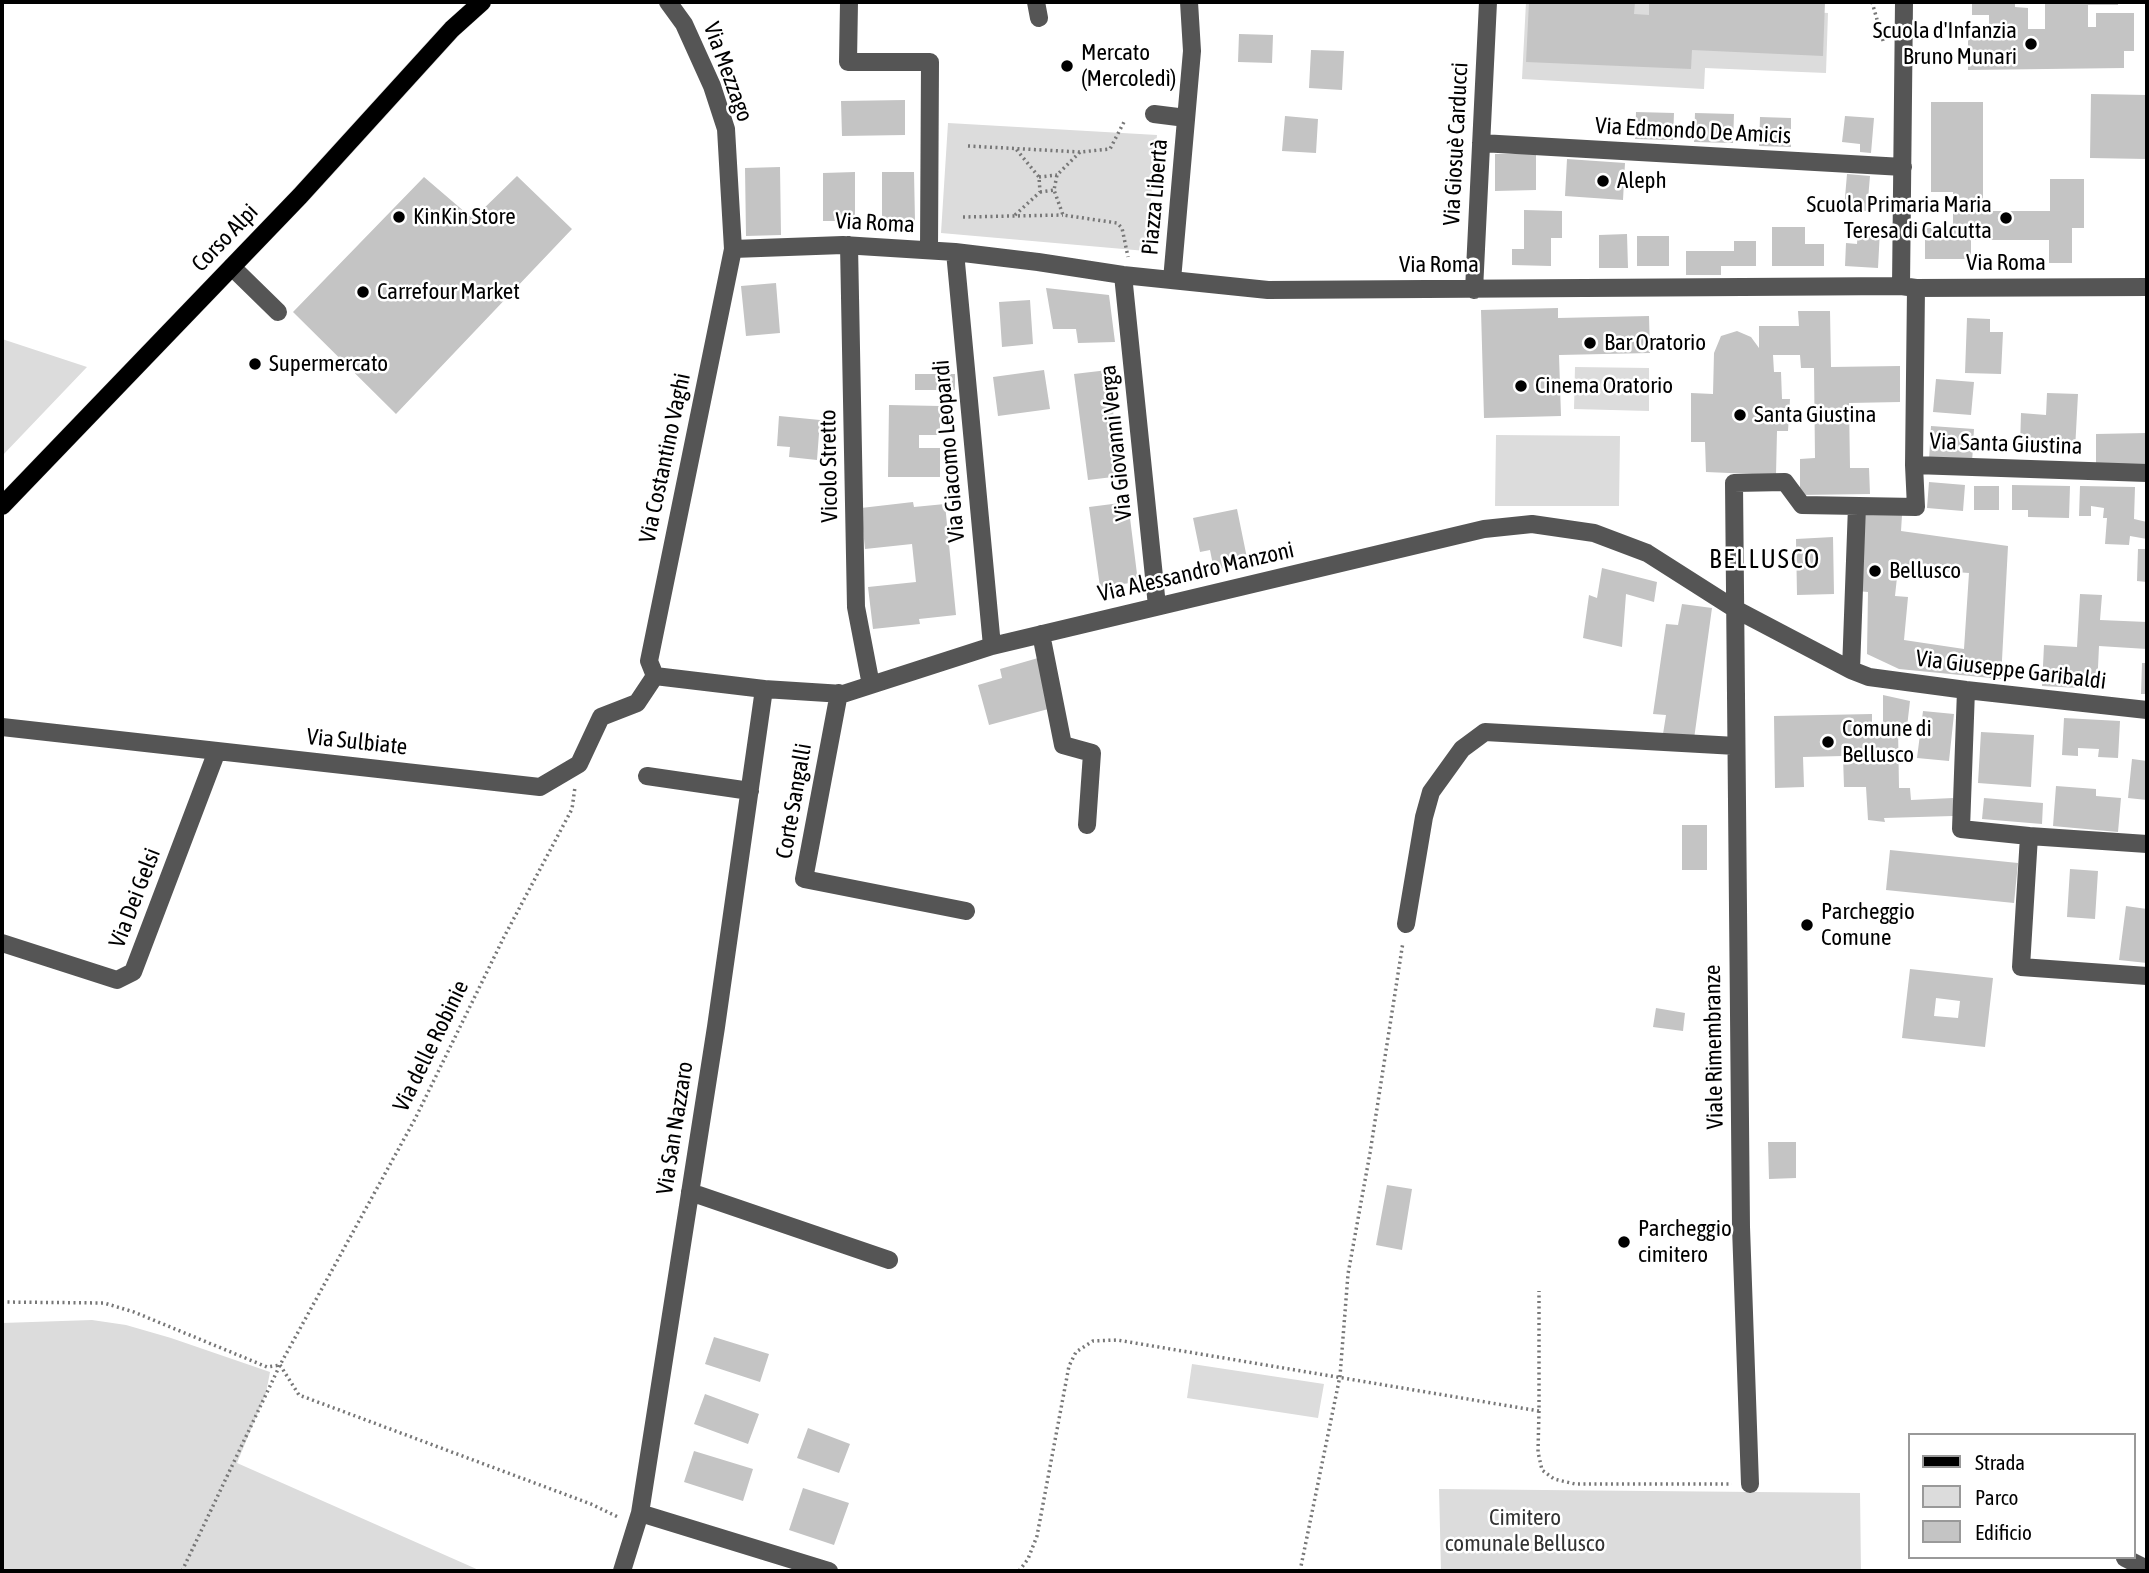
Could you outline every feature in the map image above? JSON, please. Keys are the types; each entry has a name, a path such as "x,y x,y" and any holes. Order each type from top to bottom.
{"main road":[{"name":"Corso Alpi","path":"2,506 300,196 452,29 482,2"}],"street":[{"name":"Via Mezzago","path":"668,2 684,24 712,86 726,129 733,249"},
{"path":"849,2 848,61 930,61 929,250"},
{"name":"Piazza Libertà","path":"1172,280 1192,51 1189,2"},
{"name":"Via Giosuè Carducci","path":"1474,289 1488,2"},
{"name":"Via Santa Giustina","path":"1904,2 1903,167 1914,465 2147,473"},
{"name":"Piazza Libertà","path":"1154,114 1186,118"},
{"name":"Via Edmondo De Amicis","path":"1481,144 1903,167"},
{"name":"Via Roma","path":"733,249 849,245 929,250 1038,262 1126,267 1172,280 1268,290 2147,287"},
{"name":"Vicolo Stretto","path":"849,245 856,607 870,685"},
{"name":"Via Costantino Vaghi","path":"654,676 649,661 733,249"},
{"name":"Via Giacomo Leopardi","path":"955,252 992,646"},
{"path":"232,267 278,312"},
{"name":"Via Giovanni Verga","path":"1126,267 1157,606"},
{"path":"1851,670 1857,506 1916,508 1914,465"},
{"name":"Viale Rimembranze","path":"1750,1484 1741,1227 1734,483 1785,482 1802,505 1857,506"},
{"name":"Via Alessandro Manzoni","path":"654,676 765,689 844,694 992,646 1483,528 1532,524 1594,533 1647,553 1735,609 1851,670"},
{"path":"1041,634 1063,745 1092,753 1087,825"},
{"name":"Via Giuseppe Garibaldi","path":"1851,670 1870,677 1966,690 2147,710"},
{"path":"579,764 601,717 637,703 654,676"},
{"name":"Via San Nazzaro","path":"622,1571 638,1519 716,1027 765,689"},
{"path":"1966,690 1961,829 2147,844"},
{"name":"Corte Sangalli","path":"839,693 804,879 966,911"},
{"name":"Via Sulbiate","path":"2,727 540,787 579,764"},
{"path":"1406,924 1424,817 1431,792 1462,749 1485,732 1736,746"},
{"name":"Via Dei Gelsi","path":"2,943 117,980 133,972 217,751"},
{"path":"647,776 750,791"},
{"path":"2029,835 2021,967 2147,976"},
{"path":"690,1192 889,1260"},
{"path":"638,1519 830,1571"},
{"path":"2127,1559 2147,1569"}],"path":[{"path":"968,146 1080,152 1110,149 1125,120"},
{"path":"1016,149 1039,177 1040,192"},
{"path":"1063,215 1054,190 1057,175 1080,152"},
{"path":"1039,177 1057,175"},
{"path":"1013,216 1040,192 1054,190"},
{"path":"962,217 1063,215 1118,223 1122,228 1126,267"},
{"name":"Via delle Robinie","path":"182,1571 280,1365 415,1119 504,937 572,809 579,764"},
{"path":"1300,1571 1340,1376 1348,1274 1406,924"},
{"path":"1539,1291 1538,1452 1542,1470 1554,1479 1574,1484 1750,1484"},
{"path":"2,1302 104,1303 134,1312 267,1367 280,1365 299,1395 638,1519"},
{"path":"1019,1571 1028,1559 1037,1536 1069,1366 1076,1352 1093,1341 1118,1340 1539,1411"}],"green space":[{"path":"1526,2 1780,2 1780,10 1828,13 1826,73 1705,68 1704,89 1522,79"},
{"path":"948,123 1157,135 1146,251 941,233"},
{"path":"2,339 87,367 2,456"},
{"path":"1575,367 1649,368 1649,411 1574,409"},
{"path":"1496,435 1620,436 1619,506 1495,506"},
{"path":"92,1320 126,1325 171,1338 270,1372 266,1393 237,1463 481,1571 2,1571 2,1323"},
{"path":"1192,1364 1324,1384 1318,1418 1187,1398"},
{"name":"Cimitero comunale Bellusco","path":"1439,1489 1860,1493 1861,1571 1441,1571"}],"building":[{"path":"1529,2 1635,2 1634,14 1649,15 1649,2 1825,2 1823,56 1692,50 1691,69 1526,62"},
{"path":"1972,2 2015,2 2015,7 2028,8 2028,29 2045,29 2045,2 2118,2 2118,5 2088,5 2088,27 2096,27 2096,13 2134,13 2134,51 2124,51 2124,68 1968,70 1968,27 1989,27 1989,15 1972,15"},
{"path":"1239,34 1273,35 1272,63 1238,62"},
{"path":"1311,50 1344,51 1342,90 1309,88"},
{"path":"2091,94 2147,95 2147,159 2090,158"},
{"path":"905,100 905,135 842,136 841,101"},
{"path":"1931,102 1983,102 1983,211 2050,211 2050,179 2084,179 2084,228 2072,228 2072,263 2049,263 2049,240 1971,240 1971,259 1925,259 1925,228 1953,228 1953,192 1931,192"},
{"path":"1636,112 1674,113 1673,140 1635,139"},
{"path":"1695,113 1734,114 1733,143 1694,142"},
{"path":"1285,116 1318,119 1316,153 1282,151"},
{"path":"1845,116 1874,118 1871,153 1860,152 1860,144 1842,142"},
{"path":"1760,117 1791,118 1791,147 1759,146"},
{"path":"1495,154 1536,154 1536,190 1495,191"},
{"path":"1567,159 1625,163 1623,200 1565,196"},
{"path":"780,167 781,235 746,236 745,168"},
{"path":"855,172 855,221 823,221 823,173"},
{"path":"882,172 914,172 915,221 882,222"},
{"path":"1847,174 1870,176 1867,211 1844,209"},
{"path":"517,176 572,229 396,414 293,312 424,177 473,219"},
{"path":"1524,210 1562,211 1562,238 1551,238 1551,266 1512,265 1512,249 1524,249"},
{"path":"1772,227 1805,227 1805,244 1824,244 1824,266 1772,266"},
{"path":"1858,229 1880,230 1878,268 1845,266 1846,243 1857,244"},
{"path":"1627,234 1628,268 1599,268 1599,235"},
{"path":"1637,236 1669,236 1669,266 1637,266"},
{"path":"1734,241 1756,241 1756,266 1721,266 1721,275 1686,275 1686,251 1734,251"},
{"path":"776,283 780,333 746,336 741,286"},
{"path":"1046,288 1109,295 1115,342 1078,343 1076,329 1053,329"},
{"path":"1030,300 1033,344 1002,347 999,302"},
{"name":"Cinema Oratorio","path":"1558,308 1558,318 1649,316 1650,353 1559,355 1561,416 1484,418 1481,310"},
{"path":"1798,311 1830,311 1831,367 1900,366 1900,402 1849,403 1850,468 1869,468 1870,494 1800,495 1800,459 1815,458 1814,368 1801,368 1800,355 1773,355 1774,372 1781,372 1782,399 1790,399 1788,431 1777,431 1776,475 1706,472 1705,442 1691,442 1691,393 1713,394 1714,353 1721,336 1737,331 1751,337 1759,348 1759,326 1799,326"},
{"path":"1967,318 1990,319 1990,332 2003,332 2001,374 1965,373"},
{"path":"1044,370 1050,409 998,416 993,377"},
{"path":"1108,370 1121,476 1088,480 1074,374"},
{"path":"915,374 955,374 955,390 915,390"},
{"path":"1936,379 1974,382 1971,415 1933,412"},
{"path":"2047,393 2078,394 2075,450 2020,447 2021,413 2046,415"},
{"path":"889,405 940,406 940,435 919,435 919,448 940,448 940,477 888,477"},
{"path":"779,416 820,420 817,460 789,457 790,447 777,446"},
{"path":"1931,426 1974,429 1972,463 1929,460"},
{"path":"2147,433 2147,465 2096,465 2096,434"},
{"path":"1929,482 1965,485 1963,511 1927,508"},
{"path":"2012,485 2070,486 2069,518 2028,517 2028,510 2012,510"},
{"path":"1974,486 1999,486 1999,510 1974,510"},
{"path":"2080,486 2135,487 2134,519 2147,522 2147,539 2130,536 2129,545 2105,544 2107,518 2103,518 2104,508 2091,506 2091,516 2079,516"},
{"path":"913,502 914,507 945,504 956,615 919,619 920,624 873,629 868,587 916,582 912,544 865,549 861,508"},
{"path":"1128,502 1138,582 1100,587 1089,507"},
{"path":"1237,509 1248,563 1214,570 1210,550 1200,552 1193,518"},
{"path":"1864,513 1902,515 1901,531 2008,546 2001,679 1899,669 1867,654 1868,592 1857,591","holes":["1898,568 1969,573 1964,649 1904,640 1908,597 1895,596"]},
{"path":"1833,537 1834,594 1797,595 1796,539"},
{"path":"2138,549 2147,549 2147,582 2137,581"},
{"path":"1602,568 1657,582 1654,602 1626,594 1622,647 1583,638 1589,595 1597,598"},
{"path":"2080,594 2102,595 2100,620 2147,622 2147,649 2099,646 2097,689 2042,686 2044,645 2077,647"},
{"path":"1682,604 1712,608 1694,739 1663,734 1666,715 1653,714 1666,624 1678,625"},
{"path":"1038,658 1052,708 989,725 978,685 1002,678 1000,669"},
{"path":"2142,663 2147,663 2147,694 2141,694"},
{"name":"Comune di Bellusco","path":"1883,695 1910,701 1907,727 1898,727 1899,788 1910,788 1911,800 1953,798 1953,816 1884,818 1885,822 1868,820 1866,787 1844,787 1843,756 1803,757 1804,787 1775,788 1774,716 1872,714 1872,727 1883,727"},
{"path":"1923,711 1954,714 1949,761 1917,758"},
{"path":"2064,718 2120,721 2118,758 2098,757 2099,749 2078,748 2078,756 2062,755"},
{"path":"1981,732 2034,735 2031,787 1978,783"},
{"path":"2132,759 2147,761 2147,800 2128,798"},
{"path":"2056,786 2096,789 2096,796 2121,798 2118,832 2053,826"},
{"path":"1984,798 2043,803 2042,824 1982,819"},
{"path":"1682,825 1707,825 1707,870 1682,870"},
{"path":"1890,850 2018,863 2014,903 1886,890"},
{"path":"2070,869 2098,871 2095,919 2067,917"},
{"path":"2126,906 2147,909 2147,963 2119,960"},
{"path":"1910,969 1993,978 1985,1047 1902,1038","holes":["1936,998 1960,1001 1958,1018 1934,1016"]},
{"path":"1656,1008 1685,1013 1683,1031 1653,1027"},
{"path":"1768,1142 1796,1142 1796,1178 1769,1179"},
{"path":"1387,1185 1412,1189 1402,1250 1376,1245"},
{"path":"714,1337 769,1354 760,1382 705,1364"},
{"path":"705,1394 759,1414 748,1444 694,1424"},
{"path":"808,1428 850,1444 839,1473 797,1458"},
{"path":"694,1451 753,1469 743,1501 684,1482"},
{"path":"803,1488 849,1503 834,1545 789,1530"}],"place":[{"name":"Scuola d'Infanzia Bruno Munari","path":"2031,44"},
{"name":"Mercato (Mercoledì)","path":"1067,66"},
{"name":"Aleph","path":"1603,181"},
{"name":"KinKin Store","path":"399,217"},
{"name":"Scuola Primaria Maria Teresa di Calcutta","path":"2006,218"},
{"name":"Carrefour Market","path":"363,292"},
{"name":"Bar Oratorio","path":"1590,343"},
{"name":"Supermercato","path":"255,364"},
{"name":"Cinema Oratorio","path":"1521,386"},
{"name":"Santa Giustina","path":"1740,415"},
{"name":"Bellusco","path":"1875,571"},
{"name":"Comune di Bellusco","path":"1828,742"},
{"name":"Parcheggio Comune","path":"1807,925"},
{"name":"Parcheggio cimitero","path":"1624,1242"}],"district":[{"name":"BELLUSCO","path":"1765,560"}]}
